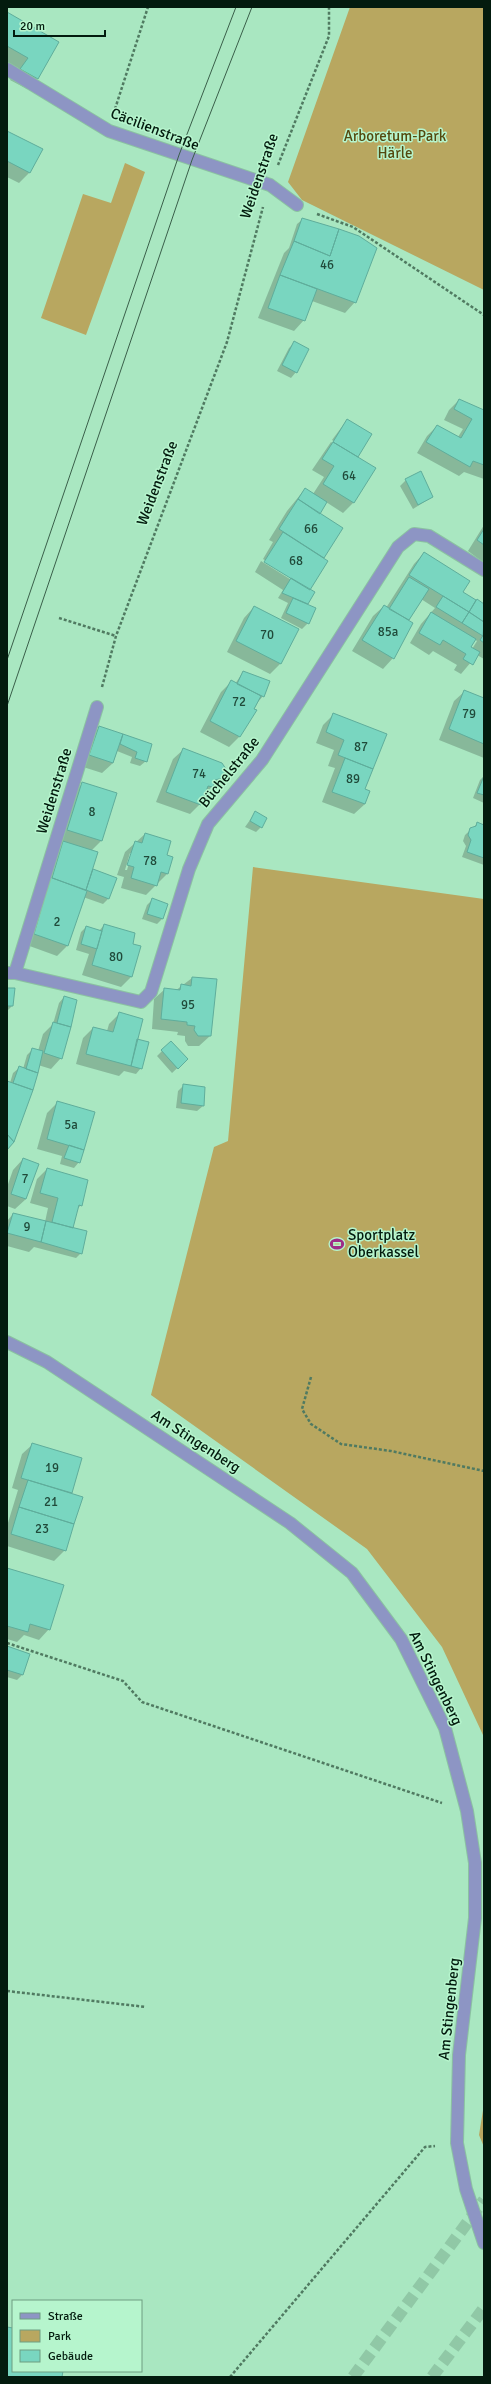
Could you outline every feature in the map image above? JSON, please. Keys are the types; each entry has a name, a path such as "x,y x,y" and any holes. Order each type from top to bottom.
{"street":[{"name":"Cäcilienstraße","path":"7,69 108,131 270,185 296,205"},
{"name":"Büchelstraße","path":"11,973 141,1002 152,992 189,869 208,824 262,760 398,547 414,534 429,536 484,570"},
{"name":"Weidenstraße","path":"11,973 97,707"},
{"name":"Am Stingenberg","path":"7,1342 47,1362 290,1523 352,1574 400,1639 445,1728 467,1811 475,1863 475,1918 459,2055 457,2143 466,2189 484,2243"}],"path":[{"path":"108,131 148,7"},
{"name":"Weidenstraße","path":"97,707 116,636 227,342 270,185 329,36 329,7"},
{"path":"296,205 353,227 484,315"},
{"path":"59,618 116,636"},
{"path":"311,1377 302,1409 311,1424 341,1444 391,1451 484,1471"},
{"path":"7,1643 123,1681 142,1702 467,1811"},
{"path":"7,1991 146,2006"},
{"path":"230,2377 425,2148 457,2143"}],"green space":[{"name":"Arboretum-Park Härle","path":"350,7 484,7 484,290 302,200 288,182"},
{"path":"125,163 145,172 86,335 41,318 83,194 111,203"},
{"name":"Sportplatz Oberkassel","path":"253,867 484,899 484,1743 483,1735 442,1647 367,1549 151,1395 214,1147 228,1141"},
{"path":"484,2104 484,2147 479,2135"}],"building":[{"path":"7,12 59,42 38,79 20,69 28,58 7,46"},
{"path":"7,131 43,149 30,173 7,161"},
{"path":"302,218 339,229 330,256 294,241"},
{"path":"339,229 359,236 377,248 356,303 280,275 294,241 330,256"},
{"path":"280,275 317,289 305,321 268,308"},
{"path":"294,341 309,349 297,373 282,365"},
{"path":"459,399 484,410 484,465 473,461 470,467 426,442 437,425 461,438 472,419 454,409"},
{"path":"347,419 372,434 358,457 333,442"},
{"path":"333,442 376,468 354,503 323,484 334,466 322,459"},
{"path":"421,471 433,497 418,505 405,479"},
{"path":"305,488 327,502 320,514 298,499"},
{"path":"298,499 343,528 324,558 279,529"},
{"path":"484,529 484,545 477,540"},
{"path":"283,532 328,561 310,590 264,562"},
{"path":"424,552 470,581 463,592 476,600 469,612 409,575"},
{"path":"409,577 429,589 409,620 389,609"},
{"path":"291,578 315,592 308,604 282,593"},
{"path":"443,596 469,612 462,623 436,607"},
{"path":"293,598 316,608 309,624 286,613"},
{"path":"477,599 484,604 484,622 469,612"},
{"path":"384,605 413,623 394,659 362,640"},
{"path":"254,606 299,629 281,664 236,641"},
{"path":"431,612 476,639 471,647 480,652 473,665 463,659 466,654 443,640 440,645 419,633"},
{"path":"469,612 484,622 483,636 462,623"},
{"path":"484,634 484,643 480,640"},
{"path":"243,671 270,681 264,697 237,684"},
{"path":"231,680 261,696 254,709 257,710 240,737 210,721"},
{"path":"464,690 484,698 484,744 449,729"},
{"path":"333,713 387,734 373,769 338,755 344,740 326,732"},
{"path":"99,726 123,734 113,763 89,755"},
{"path":"123,734 152,744 147,762 135,758 137,752 120,744"},
{"path":"183,748 222,763 226,769 223,778 215,780 213,787 208,786 201,805 166,792"},
{"path":"345,758 373,769 365,789 370,791 365,804 332,792"},
{"path":"484,776 484,795 477,793"},
{"path":"82,782 117,793 102,841 67,830"},
{"path":"255,811 267,818 262,828 250,821"},
{"path":"477,822 484,825 484,858 467,852 471,840 468,835 470,828 476,826"},
{"path":"145,833 171,841 167,855 173,857 168,874 161,872 157,886 131,878 134,867 127,865 135,841 142,843"},
{"path":"63,841 98,852 86,890 52,878"},
{"path":"93,869 117,878 109,899 86,890"},
{"path":"50,877 87,891 68,946 34,934"},
{"path":"152,898 168,904 163,919 147,914"},
{"path":"104,924 135,933 133,944 141,946 132,977 92,965"},
{"path":"86,926 102,931 97,949 81,944"},
{"path":"192,977 217,979 211,1036 198,1036 194,1030 195,1026 187,1025 187,1022 161,1019 164,988 180,990 181,984 191,986"},
{"path":"7,988 15,988 13,1006 7,1006"},
{"path":"64,996 77,1000 71,1027 57,1023"},
{"path":"119,1012 143,1019 131,1066 86,1054 93,1027 113,1032"},
{"path":"53,1022 71,1027 62,1059 44,1053"},
{"path":"137,1039 149,1042 142,1069 131,1066"},
{"path":"171,1041 188,1059 178,1069 161,1050"},
{"path":"32,1048 43,1051 38,1073 26,1069"},
{"path":"19,1066 38,1073 33,1090 13,1083"},
{"path":"7,1081 33,1090 14,1142 7,1134"},
{"path":"183,1084 205,1087 204,1106 181,1103"},
{"path":"57,1101 95,1112 84,1150 47,1139"},
{"path":"7,1134 14,1142 7,1150"},
{"path":"69,1145 84,1150 80,1163 64,1158"},
{"path":"23,1158 39,1164 26,1199 11,1194"},
{"path":"47,1168 88,1180 82,1206 79,1205 73,1228 52,1222 58,1198 40,1193"},
{"path":"13,1213 46,1221 41,1242 7,1233"},
{"path":"46,1221 87,1231 82,1254 41,1242"},
{"path":"32,1443 82,1458 72,1493 21,1478"},
{"path":"28,1480 83,1497 74,1524 19,1507"},
{"path":"19,1507 74,1524 66,1551 11,1534"},
{"path":"7,1568 64,1585 50,1630 30,1624 28,1632 7,1626"},
{"path":"7,1646 30,1654 23,1675 7,1670"},
{"path":"7,2327 12,2328 12,2372 63,2372 62,2377 7,2377"}],"tunnel":[{"path":"353,2377 484,2200"},
{"path":"432,2377 484,2308"}],"tram line":[{"path":"7,660 179,155 236,7"},
{"path":"7,706 192,160 252,7"}],"place":[{"name":"Sportplatz Oberkassel","path":"337,1244"}]}
